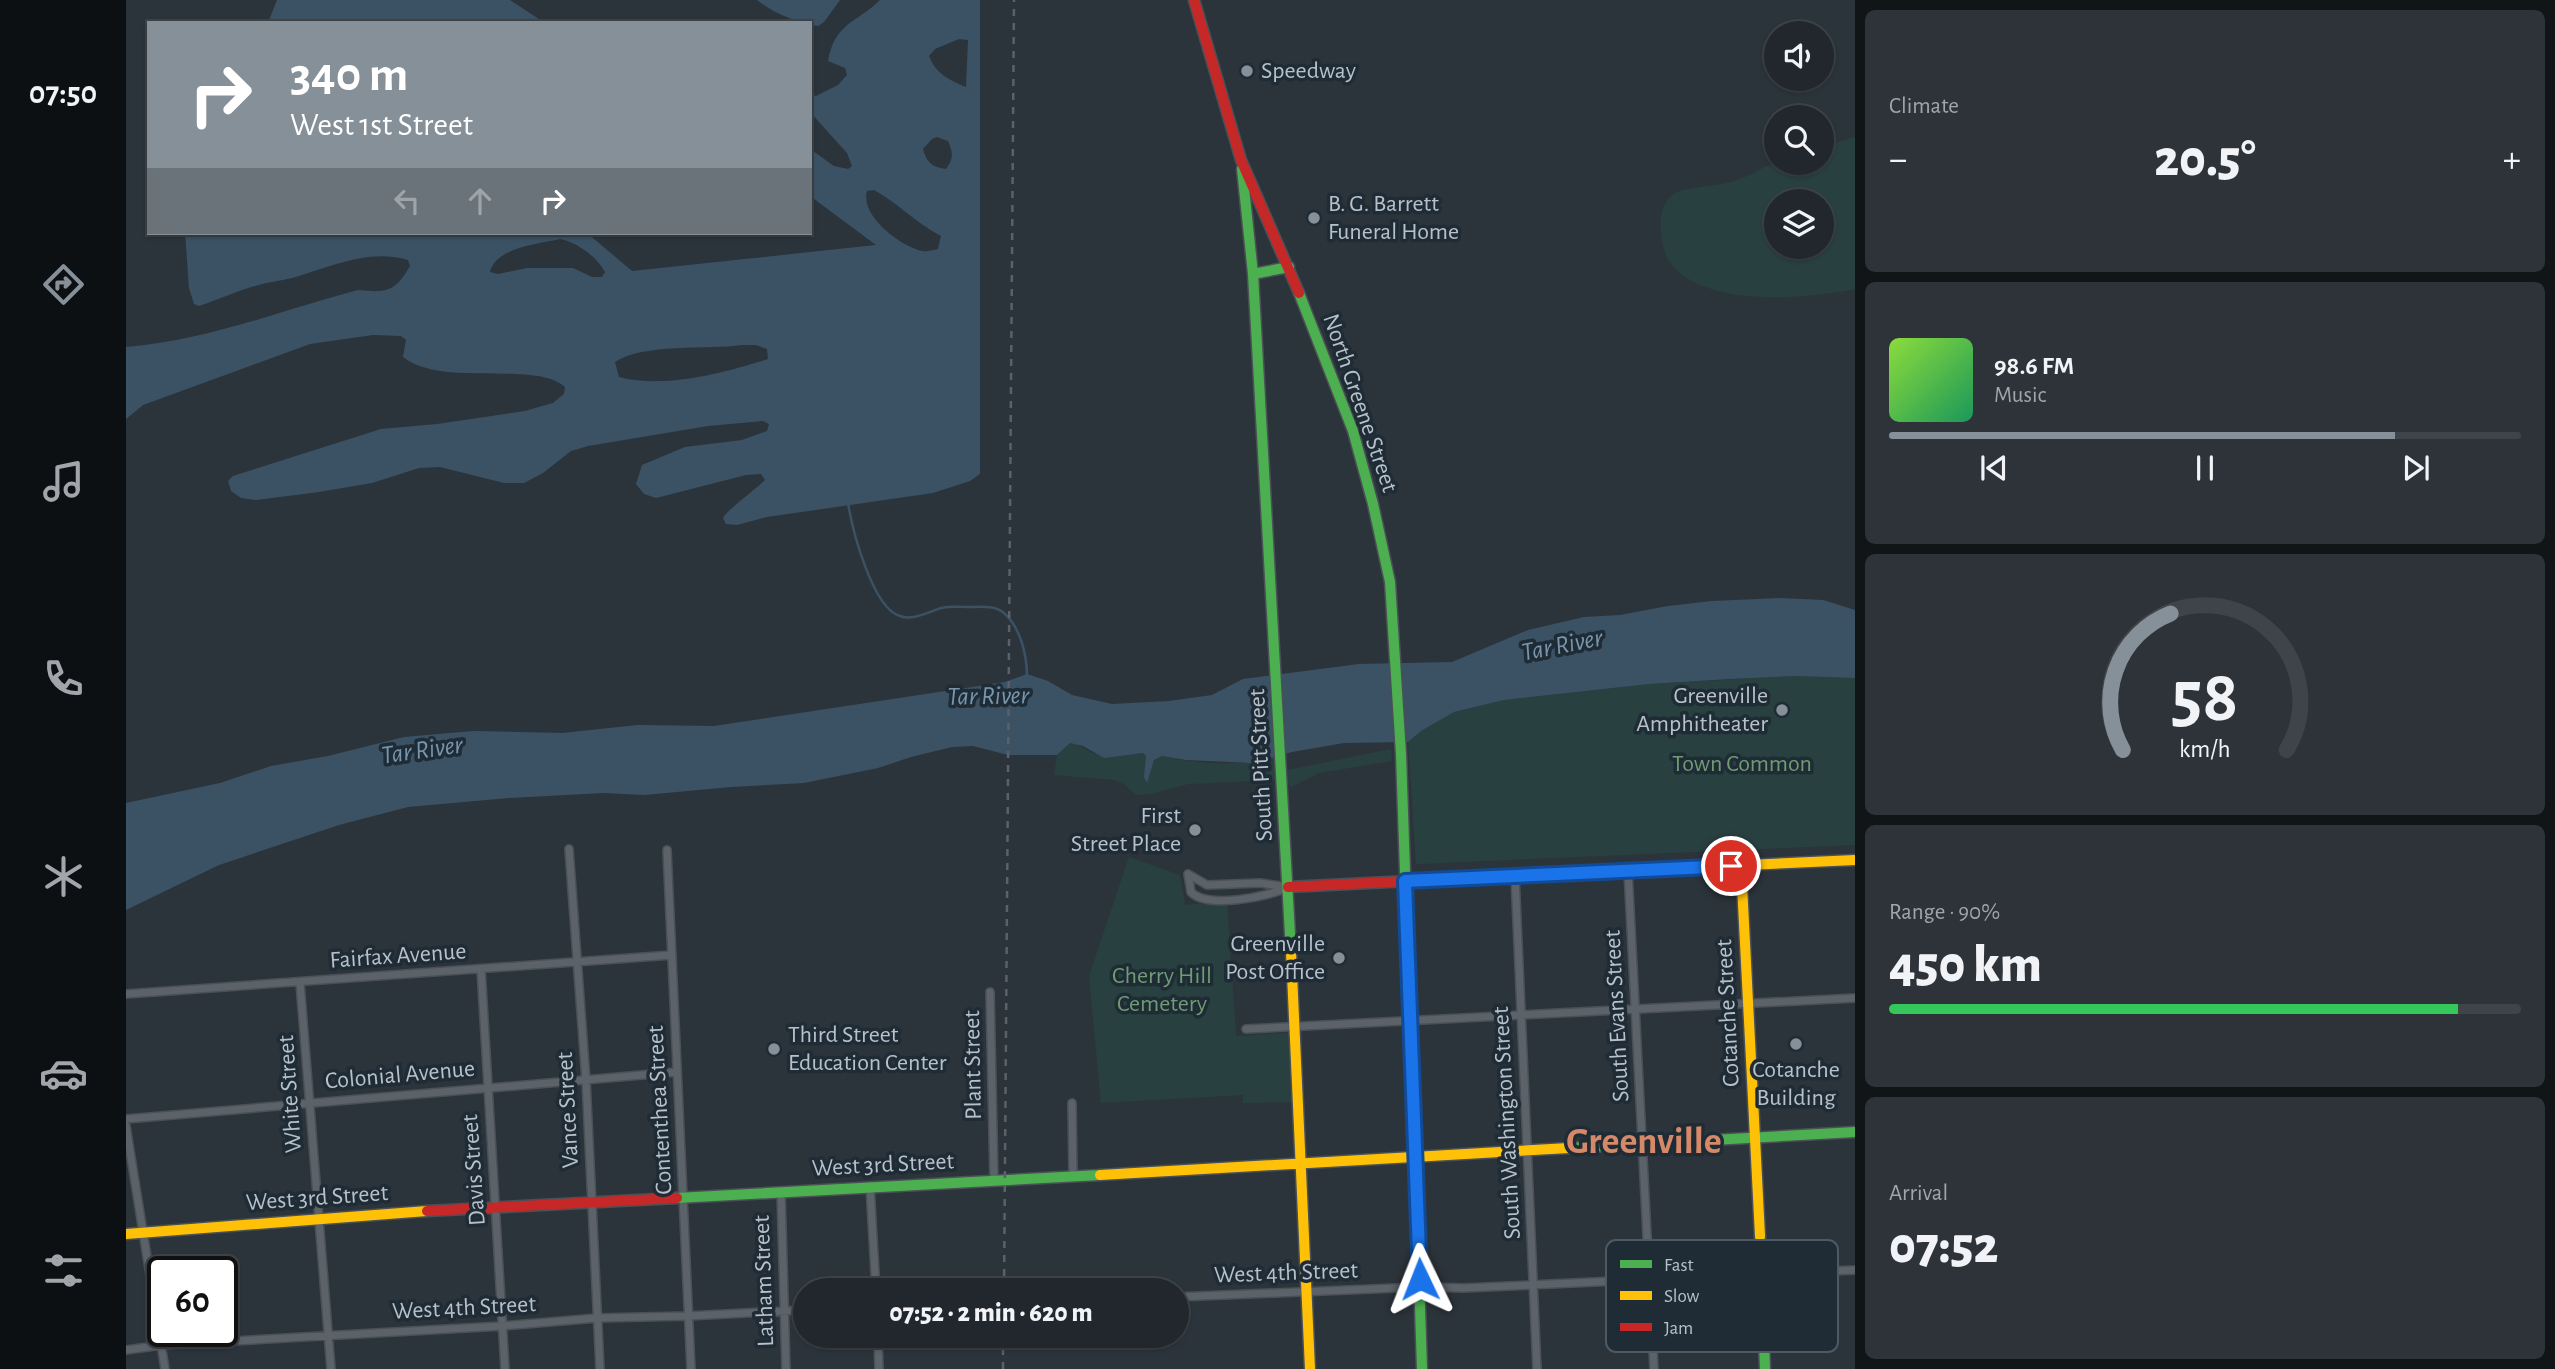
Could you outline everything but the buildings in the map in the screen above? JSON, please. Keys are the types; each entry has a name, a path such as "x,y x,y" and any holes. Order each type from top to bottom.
{"street":[{"name":"North Greene Street","path":"1194,0 1241,160 1289,267 1353,431 1370,490 1390,582 1401,754 1422,1369"},
{"name":"South Pitt Street","path":"1241,160 1253,274 1283,778 1310,1369"},
{"path":"1253,274 1289,267"},
{"name":"Vance Street","path":"569,849 579,962 600,1369"},
{"name":"Contenthea Street","path":"667,850 691,1369"},
{"path":"1288,887 1276,894 1202,900 1191,892 1188,874 1204,884 1260,883 1288,887 1855,860"},
{"name":"Cotanche Street","path":"1741,865 1760,1240"},
{"name":"South Evans Street","path":"1628,871 1648,1240"},
{"name":"South Washington Street","path":"1515,876 1538,1369"},
{"path":"1195,896 1204,884"},
{"path":"1241,884 1243,898"},
{"name":"Fairfax Avenue","path":"126,995 672,955"},
{"name":"Davis Street","path":"481,969 505,1369"},
{"name":"White Street","path":"300,983 331,1369"},
{"name":"Plant Street","path":"990,992 994,1180"},
{"path":"1246,1029 1855,998"},
{"name":"Colonial Avenue","path":"126,1119 677,1072"},
{"path":"1072,1103 1073,1174"},
{"path":"126,1126 147,1256"},
{"name":"West 3rd Street","path":"126,1234 496,1206 684,1198 1855,1132"},
{"path":"870,1186 875,1278"},
{"name":"Latham Street","path":"781,1192 786,1369"},
{"name":"West 4th Street","path":"1189,1296 1606,1282"},
{"name":"West 4th Street","path":"238,1340 597,1318 793,1311"},
{"name":"West 4th Street","path":"126,1350 148,1347"},
{"path":"162,1347 165,1369"},
{"path":"878,1348 879,1369"}],"green space":[{"path":"1855,137 1855,289 1810,296 1758,297 1732,294 1708,288 1687,278 1671,264 1663,247 1661,224 1663,208 1669,198 1682,190 1745,177 1764,168 1764,175 1834,175 1834,143"},
{"name":"Town Common","path":"1795,676 1855,678 1855,845 1416,864 1408,742 1421,731 1454,712 1504,700 1649,684"},
{"path":"1070,743 1102,755 1144,753 1152,765 1157,757 1162,756 1218,763 1273,757 1275,780 1188,784 1151,794 1136,795 1124,784 1114,780 1054,775 1057,755"},
{"path":"1391,749 1392,761 1319,773 1291,787 1287,781 1288,770"},
{"name":"Cherry Hill Cemetery","path":"1129,857 1180,875 1185,905 1227,901 1236,1036 1288,1033 1292,1102 1243,1103 1243,1095 1101,1103 1089,976"}],"water":[{"path":"277,0 510,0 542,21 269,21"},
{"path":"757,0 840,0 818,26 812,25 812,21 798,21 771,10"},
{"path":"880,0 980,0 980,474 970,481 933,493 767,517 737,525 726,524 723,518 765,480 761,474 746,475 656,498 644,494 636,484 642,465 685,447 742,440 767,431 769,424 763,421 708,426 588,446 571,451 543,473 524,483 504,483 440,467 419,468 372,483 256,500 241,498 231,491 228,481 233,476 381,429 525,411 553,403 564,394 565,387 551,379 533,375 464,373 420,366 403,357 406,340 401,336 373,335 310,344 143,405 126,419 126,347 215,331 358,290 383,291 395,286 410,266 408,260 394,257 350,260 241,290 199,306 194,304 189,288 185,235 589,235 632,271 876,245 812,197 812,150 834,166 848,169 852,166 847,153 812,114 812,95 816,96 838,85 847,75 845,68 828,61 836,38 848,24","holes":["959,39 968,40 966,87 939,72 929,56 935,49","937,137 948,141 951,149 952,155 946,169 931,163 923,149","874,190 941,236 938,249 922,251 913,248 884,229 866,201 867,191","560,239 580,247 592,256 605,272 602,277 592,277 573,268 527,268 498,274 490,272 494,264 509,252","756,345 767,349 768,359 694,378 656,381 619,377 615,362 642,352"]},
{"name":"Tar River","path":"1780,598 1823,600 1855,610 1855,678 1795,676 1649,684 1504,700 1454,712 1421,731 1408,742 1344,743 1292,752 1253,763 1186,760 1162,756 1154,760 1147,783 1144,777 1146,756 1143,753 1104,758 1083,746 1070,743 1057,755 1008,755 973,746 952,747 878,768 804,783 644,795 604,793 509,798 408,807 339,825 219,865 126,910 126,803 220,783 271,766 328,756 404,737 473,731 562,733 638,725 714,726 1005,682 1027,674 1048,681 1072,695 1112,704 1169,701 1212,695 1243,679 1359,664 1452,662 1528,630 1584,617 1620,615 1712,601"}],"waterway":[{"name":"Tar River","path":"848,503 865,566 872,583 890,610 905,617 948,607 987,607 1000,610 1010,619 1019,634 1026,660 1027,677"}],"railway":[{"path":"1004,1278 1014,0"},
{"path":"1003,1348 1003,1369"}],"traffic: fast":[{"path":"1242,169 1253,274 1291,952"},
{"path":"1253,274 1289,267"},
{"path":"1299,293 1353,431 1390,582 1401,754 1408,959"},
{"path":"1569,1148 1855,1132"},
{"path":"677,1198 1100,1175"},
{"path":"1760,1236 1760,1240"},
{"path":"1418,1246 1422,1369"},
{"path":"1764,1352 1765,1369"}],"traffic: slow":[{"path":"1551,874 1855,860"},
{"path":"1741,865 1760,1236"},
{"path":"1291,952 1310,1369"},
{"path":"1408,959 1418,1246"},
{"path":"1100,1175 1569,1148"},
{"path":"126,1234 427,1211"}],"traffic: jam":[{"path":"1194,0 1241,160 1299,293"},
{"path":"1288,887 1551,874"},
{"path":"427,1211 677,1198"}],"place":[{"name":"Speedway","path":"1247,71"},
{"name":"B. G. Barrett Funeral Home","path":"1314,218"},
{"name":"Greenville Amphitheater","path":"1782,710"},
{"name":"First Street Place","path":"1195,830"},
{"name":"Greenville Post Office","path":"1339,958"},
{"name":"Cotanche Building","path":"1796,1044"},
{"name":"Third Street Education Center","path":"774,1049"}],"district":[{"name":"Greenville","path":"1644,1142"}],"route":[{"path":"1420,1279 1405,881 1731,866"}]}
